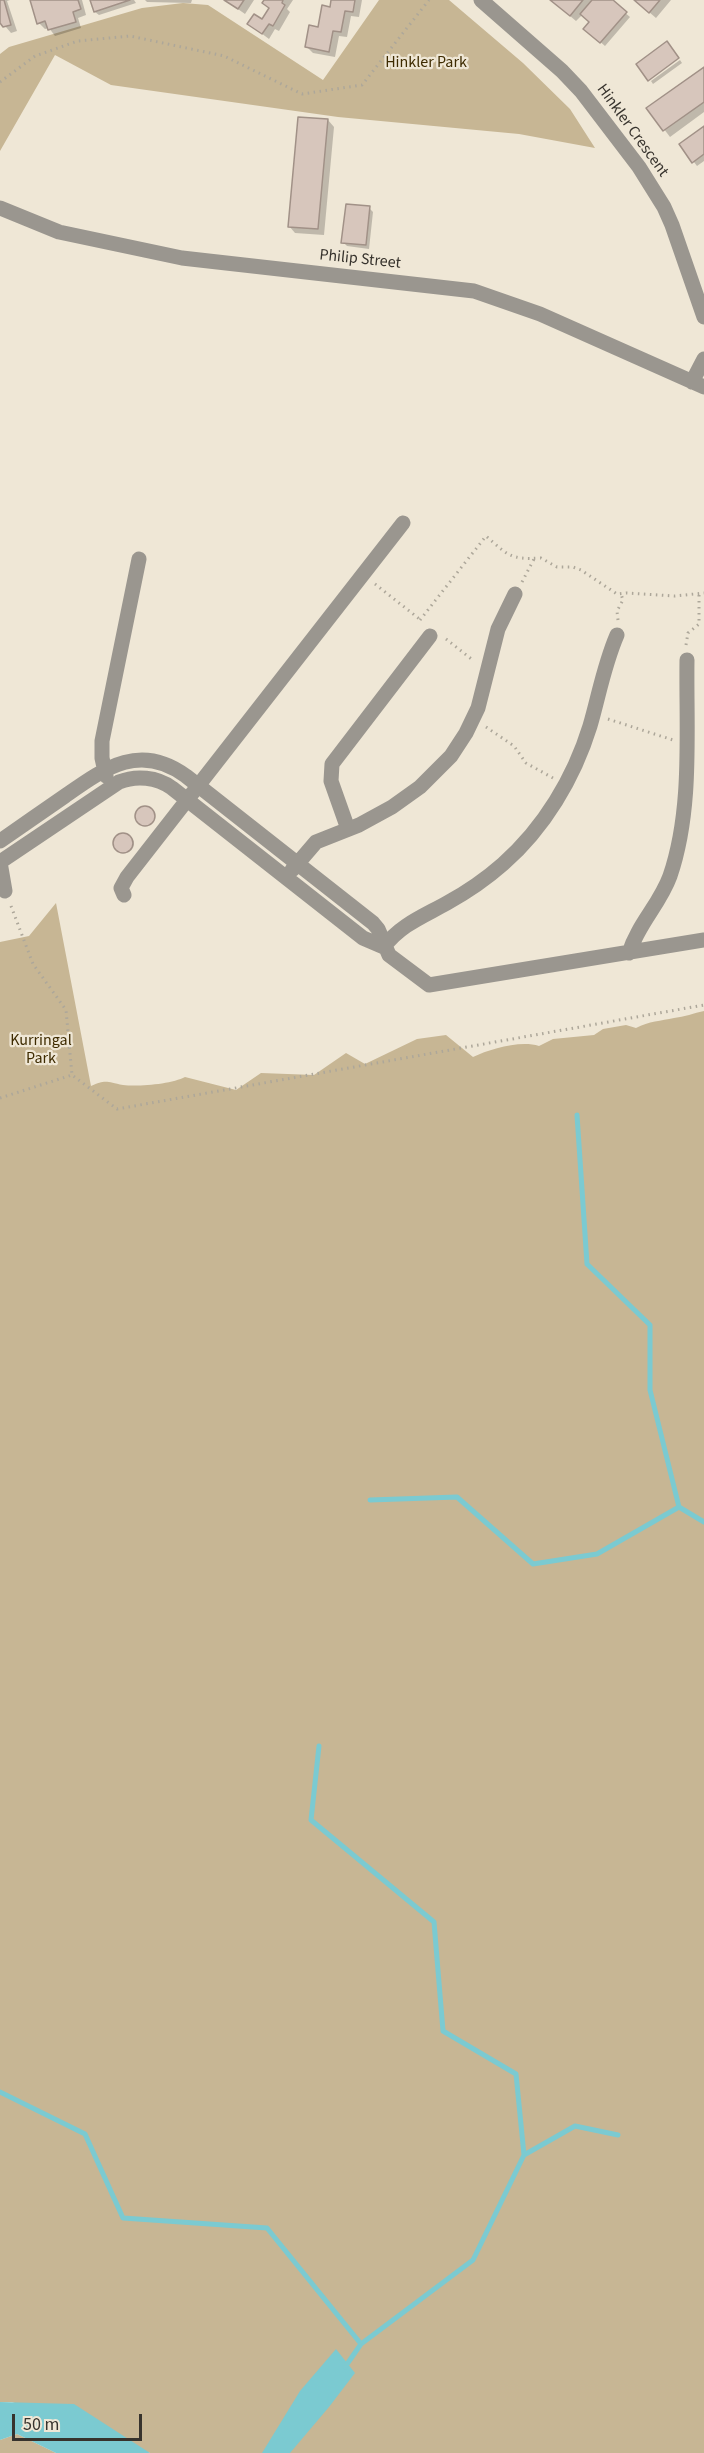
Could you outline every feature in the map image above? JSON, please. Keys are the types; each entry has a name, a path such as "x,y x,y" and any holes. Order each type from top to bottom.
{"street":[{"name":"Hinkler Crescent","path":"481,0 562,71 581,91 639,167 664,207 672,225 704,317"},
{"name":"Philip Street","path":"0,208 59,232 182,258 474,291 540,314 698,385"},
{"path":"698,385 704,359"},
{"path":"124,895 121,888 123,882 403,523"},
{"path":"112,787 104,769 102,741 139,560"},
{"path":"286,878 316,842 392,807 426,782 451,756 473,720 482,695 498,629 515,594"},
{"path":"384,946 402,928 472,888 506,862 543,820 566,784 583,746 603,669 617,635"},
{"path":"348,828 331,781 332,764 430,636"},
{"path":"628,953 634,937 664,891 675,860 685,802 687,660"},
{"path":"0,841 104,769 132,760 154,761 174,768 198,785 373,923 392,958 423,982 433,986 704,940"},
{"path":"5,891 0,862 112,787 132,778 150,779 168,785 363,938 384,946"}],"path":[{"path":"0,82 35,56 78,41 130,36 224,56 302,94 362,85 429,0"},
{"path":"420,620 486,536 512,557 541,558 557,567 578,569 616,594 675,597 704,593"},
{"path":"515,594 534,559"},
{"path":"363,575 406,608"},
{"path":"687,660 687,635 700,622 699,593"},
{"path":"617,635 620,628 616,613 622,600 621,594"},
{"path":"593,714 686,745"},
{"path":"473,720 514,746 526,763 566,784"},
{"path":"5,891 33,964 66,1010 72,1075 117,1109 704,1005"},
{"path":"0,1098 72,1075"}],"green space":[{"name":"Hinkler Park","path":"379,0 449,0 523,63 570,109 595,148 519,134 338,117 111,85 55,55 0,151 0,54 9,47 142,8 183,3 208,5 323,80"},
{"name":"Kurringal Park","path":"56,903 91,1086 103,1082 129,1086 155,1084 185,1077 236,1090 261,1073 314,1075 346,1053 365,1064 417,1039 446,1035 473,1057 505,1046 531,1044 539,1046 553,1039 594,1035 603,1029 626,1025 636,1028 704,1011 704,2453 150,2453 12,2402 0,2402 0,942 29,936"},
{"path":"17,2434 56,2453 0,2453 0,2440"}],"water":[{"path":"336,2349 355,2373 290,2453 262,2453 300,2391"},
{"path":"0,2402 74,2404 150,2453 56,2453 17,2434 0,2440"}],"building":[{"path":"0,0 4,0 11,25 3,27 0,23"},
{"path":"30,0 78,0 81,9 73,12 76,22 48,30 45,21 37,24"},
{"path":"90,0 130,0 94,12"},
{"path":"224,0 244,0 238,9"},
{"path":"264,0 283,0 282,3 285,5 273,26 269,24 262,34 247,24 254,14 262,19 269,8 262,3"},
{"path":"331,0 355,0 353,12 345,11 341,32 333,31 329,52 305,47 309,25 318,27 322,5 330,7"},
{"path":"550,0 583,0 570,16"},
{"path":"592,0 613,0 627,12 600,43 583,29 589,22 580,14"},
{"path":"634,0 660,0 649,13"},
{"path":"667,41 679,58 648,81 636,64"},
{"path":"704,67 704,102 663,131 646,108"},
{"path":"298,117 328,119 318,229 288,227"},
{"path":"704,126 704,154 692,163 679,144"},
{"path":"346,204 370,206 366,245 341,243"},
{"path":"145,806 152,809 155,816 152,823 145,826 138,823 135,816 138,809"},
{"path":"123,833 130,836 133,843 130,850 123,853 116,850 113,843 116,836"}],"waterway":[{"path":"577,1115 587,1264 650,1325 650,1390 679,1507 704,1522"},
{"path":"370,1500 457,1497 533,1564 597,1554 679,1507"},
{"path":"319,1746 311,1820 434,1922 443,2031 516,2074 524,2155 473,2260 361,2344"},
{"path":"0,2092 85,2134 123,2218 267,2228 361,2344 345,2367"},
{"path":"524,2155 575,2126 618,2135"}]}
